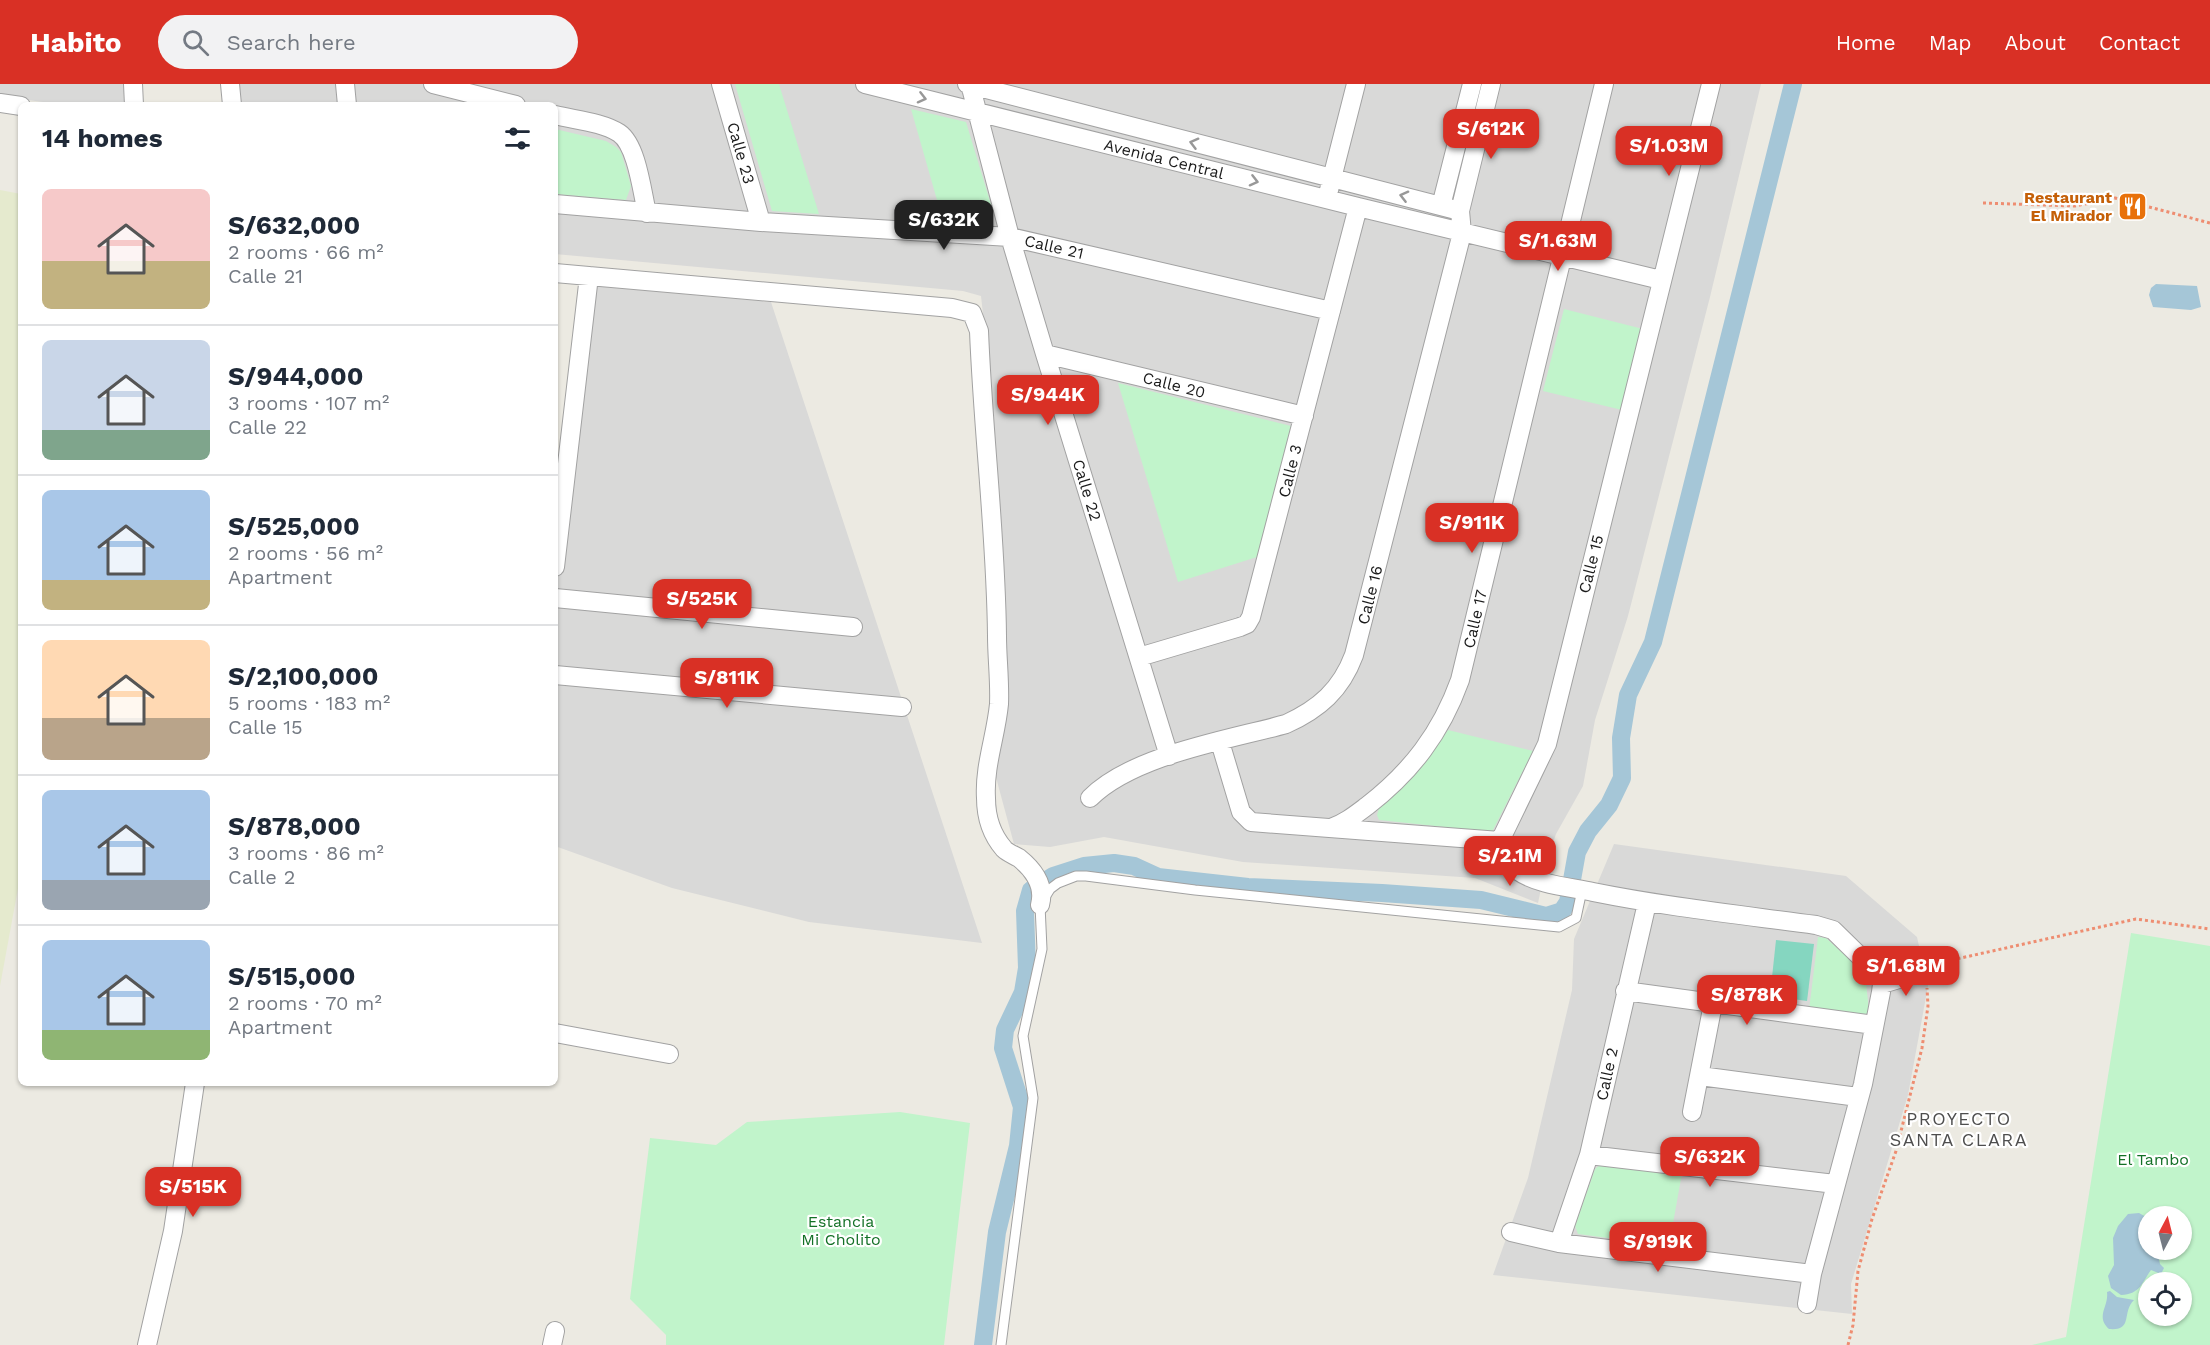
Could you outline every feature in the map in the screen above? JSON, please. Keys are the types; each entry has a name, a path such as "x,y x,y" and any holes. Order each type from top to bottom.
{"street":[{"path":"133,84 134,102"},
{"path":"230,84 232,102"},
{"path":"345,84 347,102"},
{"path":"433,84 504,102"},
{"name":"Calle 23","path":"721,84 760,222"},
{"name":"Avenida Central","path":"865,84 1462,233 1661,280"},
{"name":"Avenida Central","path":"969,84 1460,211"},
{"name":"Calle 22","path":"969,84 1010,237 1169,756"},
{"path":"1326,199 1356,84"},
{"path":"1442,206 1472,84"},
{"name":"Calle 16","path":"1090,798 1117,777 1169,756 1286,724 1309,713 1335,691 1347,674 1357,644 1462,233 1460,211 1491,84"},
{"name":"Calle 17","path":"1329,828 1354,816 1400,778 1432,740 1455,695 1604,84"},
{"name":"Calle 15","path":"1500,841 1547,744 1711,84"},
{"path":"0,103 18,106"},
{"path":"558,116 621,134 632,151 646,213"},
{"name":"Calle 21","path":"558,204 760,222 1010,237 1331,310"},
{"name":"Calle 3","path":"1139,657 1247,624 1254,612 1358,207"},
{"path":"558,273 952,308 972,313 979,331 996,583 999,704 985,779 987,814 994,834 1005,851 1018,858 1030,869 1040,892"},
{"path":"558,541 589,276"},
{"name":"Calle 20","path":"1045,354 1304,416"},
{"path":"558,598 853,627"},
{"path":"558,675 902,707"},
{"path":"1220,742 1238,804 1247,820 1256,823 1500,841 1504,855 1518,872 1540,880 1647,903 1816,925 1833,930 1871,966 1882,984 1858,1097 1812,1274 1807,1304"},
{"name":"Calle 2","path":"1559,1243 1589,1155 1647,903"},
{"path":"1882,984 1924,975"},
{"path":"1625,991 1874,1025"},
{"path":"1692,1112 1713,1004"},
{"path":"558,1034 669,1054"},
{"path":"1700,1076 1858,1097"},
{"path":"147,1345 173,1231 195,1086"},
{"path":"1589,1155 1835,1184"},
{"path":"1511,1232 1559,1243 1812,1274"}],"lane":[{"path":"1001,1345 1033,1098 1023,1036 1042,949 1040,892 1076,876 1086,876 1195,891 1559,927 1576,918 1576,888"}],"path":[{"path":"1983,203 2075,206 2115,198 2210,223"},
{"path":"1848,1345 1853,1325 1858,1271 1872,1219 1896,1150 1922,1048 1928,1006 1924,975 2136,919 2210,928"}],"shaded area":[{"path":"0,84 127,84 127,102 43,102 0,96"},
{"path":"237,84 1761,84 1710,297 1628,616 1595,720 1583,786 1556,834 1547,860 1538,903 1475,878 1243,862 1104,837 1050,847 1014,844 994,770 984,323 981,296 963,291 558,254 558,102 238,102"},
{"path":"593,286 771,302 982,943 809,922 672,888 558,847 558,541"},
{"path":"1614,844 1846,876 1917,937 1928,986 1908,1095 1851,1284 1852,1314 1493,1275 1528,1178 1572,990 1574,939"}],"green space":[{"path":"735,84 779,84 819,214 772,211"},
{"path":"911,109 966,122 992,208 986,220 973,224 943,221"},
{"path":"558,130 606,141 621,152 631,186 626,200 558,194"},
{"path":"0,190 18,193 18,888 0,986"},
{"path":"1564,309 1643,329 1622,410 1543,391"},
{"path":"1118,383 1291,426 1257,557 1178,582"},
{"path":"1448,730 1533,751 1492,832 1379,820 1377,815 1380,805 1421,767"},
{"name":"El Tambo","path":"2131,933 2210,946 2210,1345 2032,1345 2066,1337"},
{"path":"1818,937 1826,938 1867,975 1868,1011 1866,1016 1809,1010"},
{"path":"1776,940 1814,944 1807,1001 1770,996"},
{"name":"Estancia Mi Cholito","path":"900,1112 970,1123 944,1345 666,1345 666,1335 630,1299 650,1138 716,1145 747,1122"},
{"path":"1601,1164 1682,1173 1669,1246 1578,1234 1575,1226 1595,1169"}],"water":[{"path":"2156,284 2197,286 2201,307 2191,310 2153,307 2149,295 2151,288"},
{"path":"2138,1213 2138,1260 2159,1260 2164,1268 2162,1272 2151,1270 2138,1272 2138,1288 2132,1293 2121,1295 2111,1288 2108,1276 2114,1265 2113,1238 2118,1226 2128,1214"},
{"path":"2110,1291 2117,1297 2134,1300 2124,1324 2117,1329 2109,1329 2103,1320 2107,1292"}],"waterway":[{"path":"983,1345 997,1232 1018,1146 1022,1107 1003,1048 1005,1030 1023,992 1027,968 1025,911 1031,890 1053,876 1084,866 1114,863 1134,866 1158,877 1248,887 1481,900 1546,916 1562,911 1568,902 1577,852 1588,831 1609,805 1622,778 1621,738 1628,695 1653,642 1793,84"}],"place":[{"name":"Restaurant El Mirador","path":"2133,206"}],"district":[{"name":"PROYECTO SANTA CLARA","path":"1959,1128"}]}
